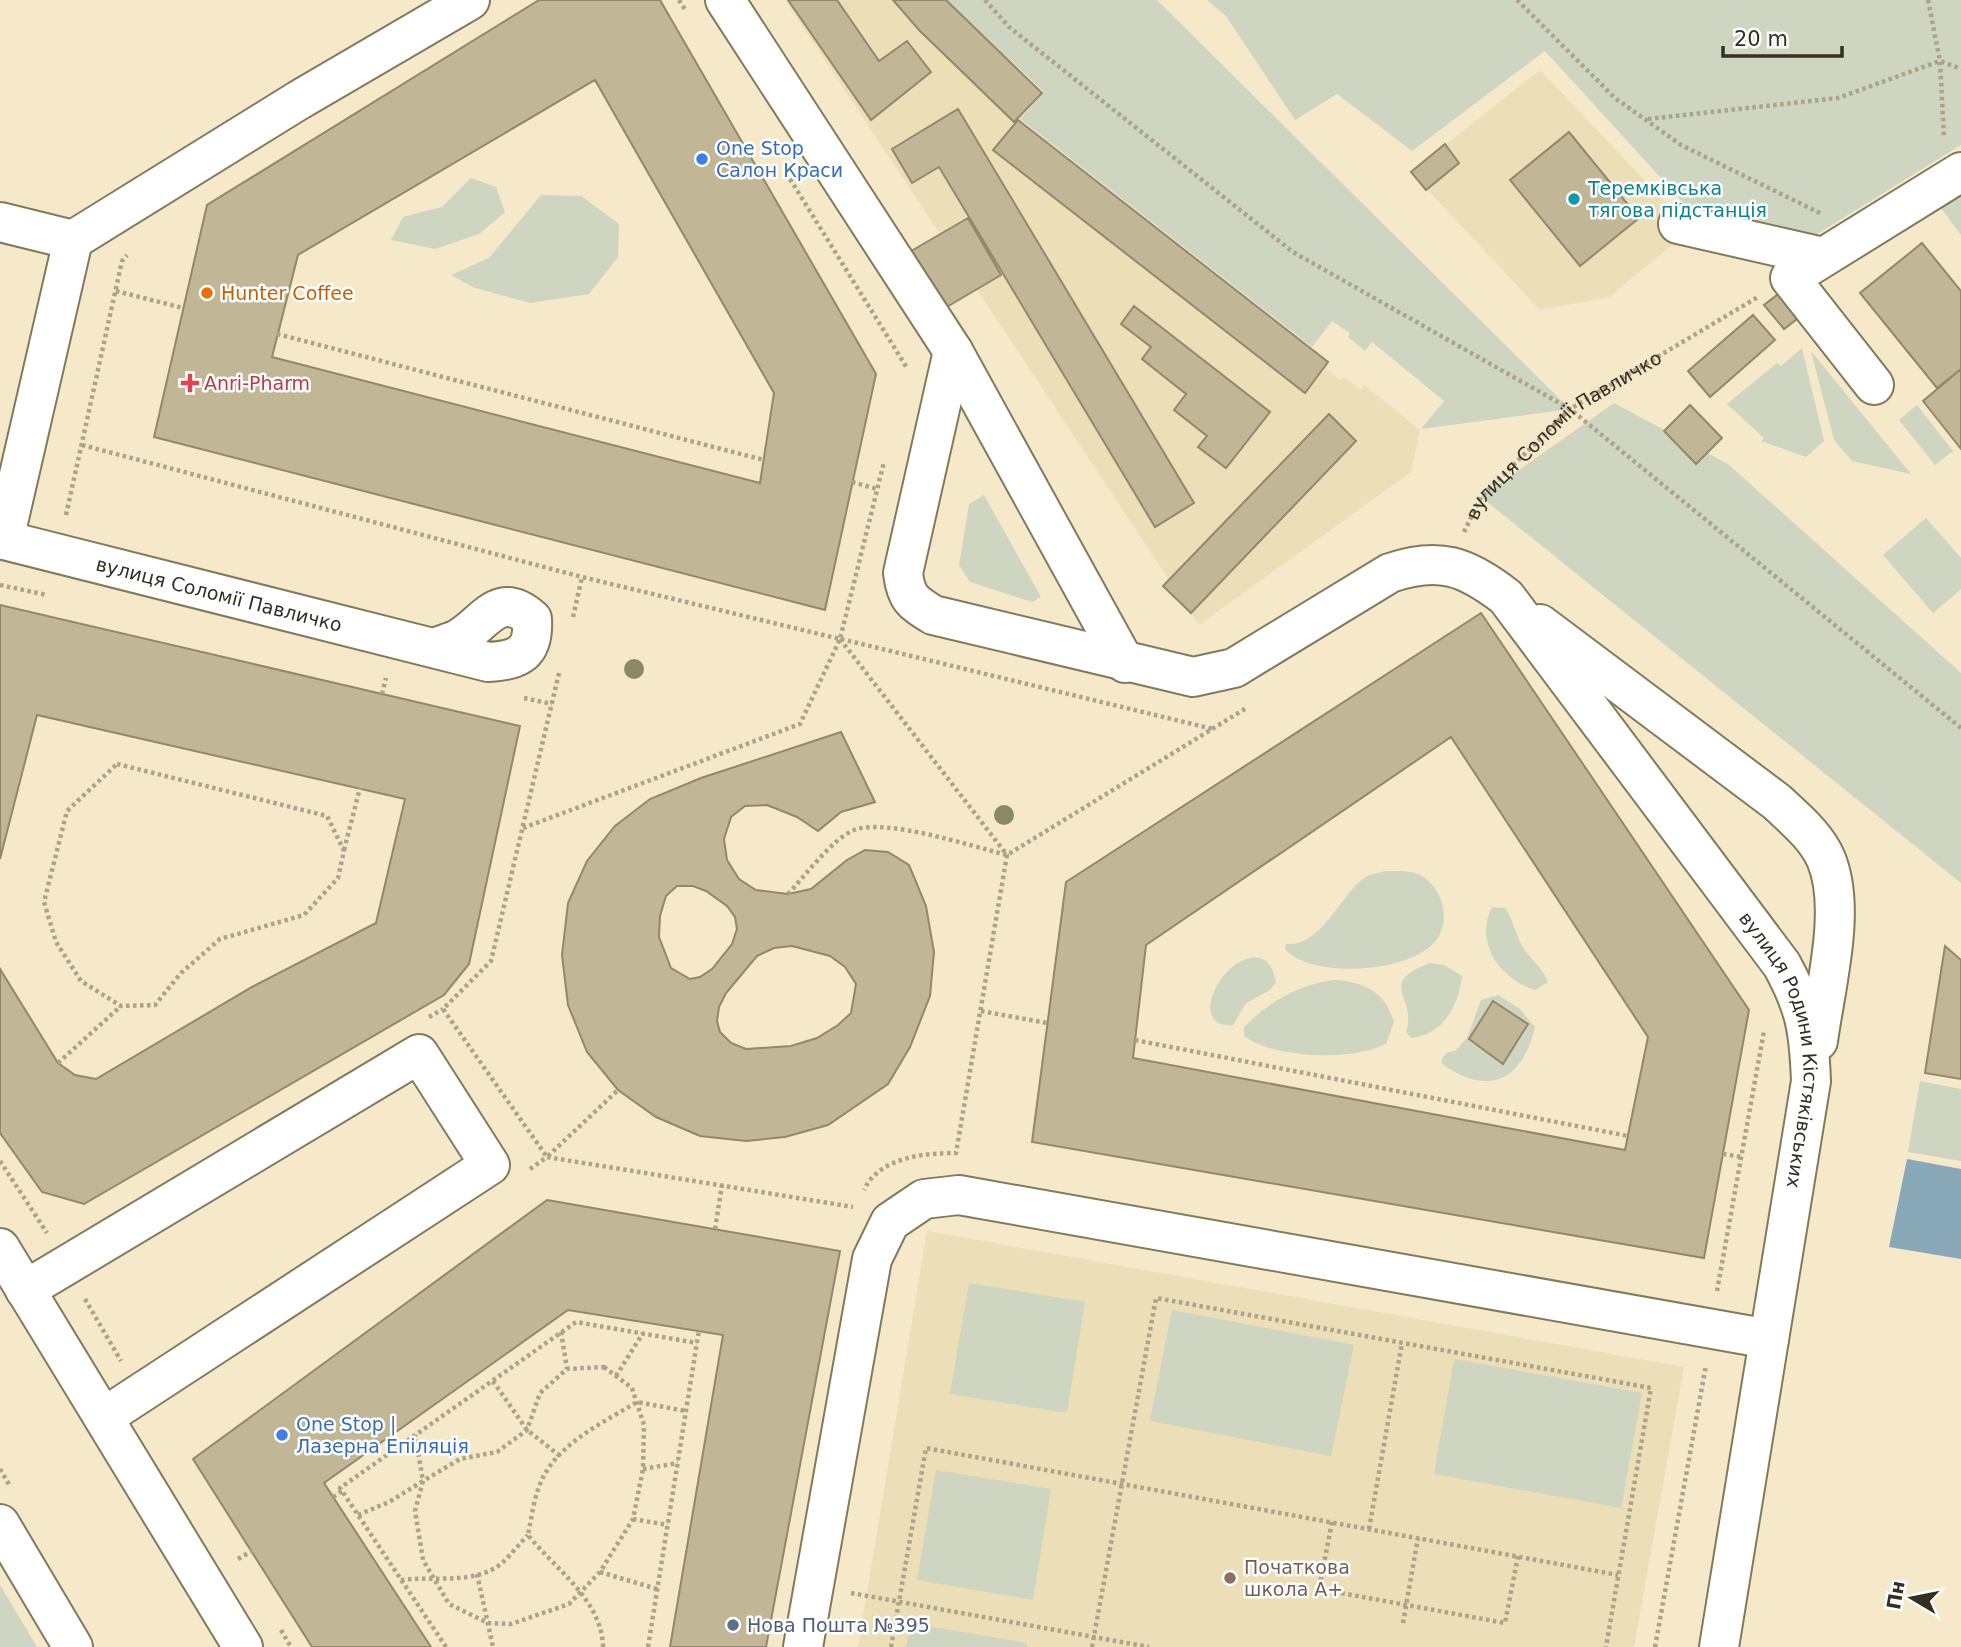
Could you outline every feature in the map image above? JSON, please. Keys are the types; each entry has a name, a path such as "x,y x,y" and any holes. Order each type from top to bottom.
{"street":[{"path":"5,530 73,240 299,100 470,0"},
{"path":"725,0 953,351 1125,663"},
{"path":"1874,385 1790,278 1953,177"},
{"path":"0,222 73,240"},
{"path":"1678,224 1823,257"},
{"path":"953,351 903,573 905,592 915,604 933,615 1125,663 1193,677 1213,675 1234,668 1390,573 1411,566 1448,564"},
{"name":"вулиця Соломії Павличко","path":"5,530 438,647"},
{"name":"вулиця Родини Кістяківських","path":"1448,564 1482,579 1506,597 1782,965 1800,998 1809,1031 1811,1081 1719,1647"},
{"path":"1506,597 1777,802 1806,829 1826,859 1834,914 1811,1081"},
{"path":"25,1290 419,1054 490,1165 104,1417"},
{"path":"803,1647 872,1259 890,1222 925,1199 960,1195 1769,1339"},
{"path":"0,1248 243,1647"},
{"path":"0,1524 73,1647"}],"path":[{"path":"679,0 687,12"},
{"path":"985,0 1009,27 1293,252 1570,409 1961,728"},
{"path":"1517,0 1615,98 1681,145 1862,234"},
{"path":"1928,0 1940,61 1953,177"},
{"path":"1647,120 1838,98 1940,61 1961,69"},
{"path":"790,178 907,368 904,382"},
{"path":"5,530 65,520 122,261 130,252"},
{"name":"вулиця Соломії Павличко","path":"1448,564 1481,497 1570,409 1790,278"},
{"path":"116,291 183,308"},
{"path":"277,334 764,460"},
{"path":"82,445 582,576 1213,729"},
{"path":"523,828 800,724 840,639 887,449"},
{"path":"852,482 877,489"},
{"path":"570,628 582,576"},
{"path":"840,639 1007,855 956,1153"},
{"path":"561,666 491,961 443,1009 547,1157 857,1207"},
{"path":"788,894 830,849 852,831 878,825 1007,855 1260,700"},
{"path":"344,851 327,816 117,764 67,811 44,902 56,942 81,981 121,1006 155,1004 181,973 220,939 304,915 338,878 360,788"},
{"path":"58,1063 121,1006"},
{"path":"981,1011 1047,1023"},
{"path":"1656,1647 1765,1026"},
{"path":"1135,1040 1628,1136"},
{"path":"524,1173 547,1157 618,1090"},
{"path":"862,1196 866,1186 888,1165 923,1153 970,1155"},
{"path":"1723,1154 1742,1157"},
{"path":"0,1161 66,1266 141,1394"},
{"path":"715,1229 722,1185"},
{"path":"1703,1289 1717,1292"},
{"path":"1092,1647 1156,1298 1651,1388 1606,1647"},
{"path":"446,1647 340,1488 576,1322 697,1343"},
{"path":"648,1647 699,1331"},
{"path":"561,1332 567,1369"},
{"path":"616,1376 643,1334"},
{"path":"1369,1529 1402,1343"},
{"path":"358,1515 389,1502 423,1481 460,1459 498,1452 527,1430 540,1393 567,1369 604,1367 632,1388 644,1424 643,1469 633,1519 600,1572 569,1604 511,1624 488,1623 449,1604 423,1560 415,1511 423,1481 415,1435"},
{"path":"493,1381 527,1430 560,1456"},
{"path":"401,1580 466,1578 500,1565 528,1535 535,1501 546,1472 568,1447 636,1402 686,1411"},
{"path":"891,1647 926,1448 1618,1575"},
{"path":"643,1469 678,1463"},
{"path":"333,1497 342,1491"},
{"path":"633,1519 668,1525"},
{"path":"1332,1522 1319,1589 1406,1605 1505,1623 1518,1556"},
{"path":"528,1535 581,1592 603,1628 603,1647"},
{"path":"1402,1623 1418,1538"},
{"path":"238,1559 252,1552"},
{"path":"600,1572 657,1590"},
{"path":"477,1574 493,1647"},
{"path":"814,1586 1149,1647"}],"shaded area":[{"path":"785,0 946,0 1043,93 1019,120 1330,363 1326,368 1340,380 1344,377 1360,390 1364,385 1420,430 1411,472 1199,625"},
{"path":"1540,70 1672,209 1683,236 1609,297 1540,310 1411,172"},
{"path":"927,1231 1684,1367 1634,1647 858,1647"}],"green space":[{"path":"947,0 1157,0 1570,409 1421,429 1444,401 1372,342 1365,351 1348,337 1350,333 1332,321 1312,347 1020,119 1044,92"},
{"path":"1207,0 1961,0 1961,145 1814,236 1692,212 1545,51 1412,151 1337,94 1295,120 1226,16"},
{"path":"471,178 496,187 505,212 479,234 435,249 391,240 403,217 442,207"},
{"path":"1961,186 1961,235 1935,200"},
{"path":"541,195 581,196 619,224 618,257 589,294 530,303 475,288 451,275 489,258"},
{"path":"1802,348 1824,441 1806,457 1761,441 1764,438 1727,404 1777,363 1781,366"},
{"path":"1811,351 1911,474 1852,461 1834,440"},
{"path":"1614,403 1728,464 1961,673 1961,883 1481,497"},
{"path":"1917,405 1953,451 1935,465 1899,420"},
{"path":"984,495 1041,597 1032,602 970,582 959,565 969,504"},
{"path":"1926,518 1961,558 1961,589 1933,613 1883,555"},
{"path":"1385,871 1418,874 1433,886 1438,894 1442,902 1444,921 1437,939 1425,950 1386,965 1339,968 1298,959 1285,949 1286,944 1299,943 1320,929 1364,878"},
{"path":"1492,907 1505,908 1518,939 1548,982 1535,990 1522,985 1501,968 1488,946 1486,934"},
{"path":"1249,958 1265,960 1276,982 1270,990 1246,1003 1233,1025 1220,1024 1213,1018 1210,1008 1217,985 1226,973"},
{"path":"1430,963 1444,965 1462,976 1460,987 1453,1007 1441,1024 1423,1036 1411,1038 1406,1032 1407,1009 1401,985 1414,971"},
{"path":"1335,980 1364,986 1385,1003 1394,1022 1386,1044 1354,1053 1314,1055 1274,1049 1244,1036 1244,1027 1274,1002 1297,990"},
{"path":"1498,995 1520,1009 1535,1027 1522,1060 1501,1078 1489,1081 1475,1080 1442,1064 1442,1058 1448,1052 1455,1051 1467,1038 1481,1000"},
{"path":"1920,1081 1961,1089 1961,1161 1908,1152"},
{"path":"969,1283 1085,1302 1067,1413 950,1394"},
{"path":"1172,1310 1354,1345 1331,1456 1150,1421"},
{"path":"1454,1359 1642,1393 1621,1508 1434,1474"},
{"path":"936,1470 1051,1489 1033,1600 917,1580"},
{"path":"0,1585 37,1647 0,1647"},
{"path":"910,1623 1027,1643 1027,1647 906,1647"}],"water":[{"path":"1907,1159 1961,1169 1961,1259 1889,1247"}],"building":[{"path":"539,0 660,0 876,374 825,610 154,437 207,205","holes":["595,80 774,393 760,483 272,357 298,255"]},
{"path":"788,0 837,0 879,61 907,41 931,72 871,120"},
{"path":"893,0 946,0 1042,93 1014,122 919,30"},
{"path":"958,109 1194,503 1155,527 939,167 912,183 892,149"},
{"path":"1018,120 1328,362 1305,393 993,150"},
{"name":"Теремківська тягова підстанція","path":"1569,132 1639,218 1580,266 1510,180"},
{"path":"1445,144 1459,163 1426,190 1411,172"},
{"path":"968,218 1001,275 940,311 906,254"},
{"path":"1922,243 1961,291 1961,369 1937,388 1860,293"},
{"path":"1786,288 1805,313 1784,329 1764,305"},
{"path":"1134,306 1270,412 1226,468 1198,447 1207,436 1174,410 1186,394 1142,359 1151,347 1121,324"},
{"path":"1753,315 1775,340 1710,397 1688,371"},
{"path":"1961,369 1961,449 1923,401"},
{"path":"1690,405 1722,438 1696,464 1664,431"},
{"path":"1329,414 1356,441 1191,613 1163,586"},
{"path":"0,605 520,726 469,964 444,995 84,1204 42,1192 0,1133 0,969 58,1063 75,1075 96,1079 252,987 376,923 405,799 37,715 0,859"},
{"path":"1481,613 1749,1010 1704,1258 1032,1142 1066,882","holes":["1451,737 1648,1037 1625,1150 1133,1058 1146,945"]},
{"path":"841,732 875,802 841,812 818,831 797,817 767,805 745,806 731,817 724,839 727,860 739,879 756,890 788,894 811,889 847,860 865,850 888,852 909,865 926,906 934,952 930,996 910,1047 888,1084 828,1125 785,1137 746,1141 700,1136 656,1117 618,1090 587,1052 568,1005 562,955 568,903 587,861 615,826 650,799 701,778","holes":["677,886 693,886 706,891 727,906 735,917 737,929 732,944 712,969 700,977 690,979 671,968 659,937 660,916 666,896","792,946 830,956 845,967 856,984 851,1013 817,1038 791,1046 746,1049 731,1043 720,1032 717,1021 719,1007 726,993 757,956 774,948"]},
{"path":"1945,946 1961,960 1961,1079 1925,1073"},
{"path":"1493,1001 1528,1024 1503,1064 1469,1039"},
{"path":"547,1200 840,1251 766,1647 670,1647 723,1335 568,1310 324,1483 431,1647 312,1647 193,1459"}],"place":[{"name":"One Stop Салон Краси","path":"702,159"},
{"name":"Теремківська тягова підстанція","path":"1574,199"},
{"name":"Hunter Coffee","path":"207,293"},
{"name":"Anri-Pharm","path":"190,383"},
{"name":"One Stop | Лазерна Епіляція","path":"282,1435"},
{"name":"Початкова школа А+","path":"1230,1578"},
{"name":"Нова Пошта №395","path":"733,1625"}]}
